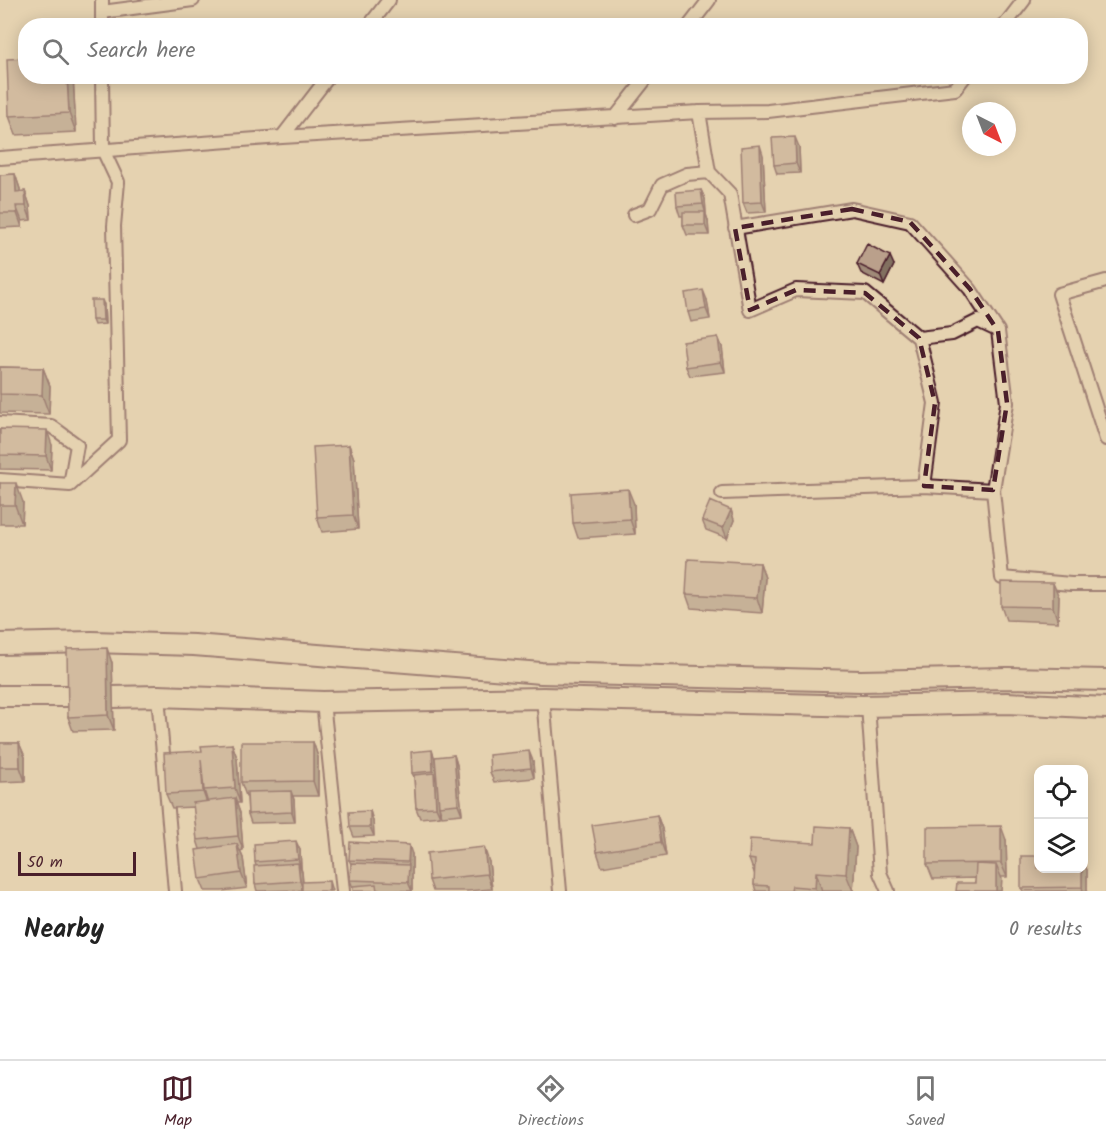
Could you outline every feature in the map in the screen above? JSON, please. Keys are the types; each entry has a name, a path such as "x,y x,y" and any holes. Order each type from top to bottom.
{"highway":[{"path":"0,644 92,642 194,645 541,673 861,681 1007,678 1106,680"},
{"path":"0,696 73,696"},
{"path":"113,697 159,696 323,702 543,698 868,706 1007,703 1106,708"}],"street":[{"path":"102,6 193,0"},
{"path":"375,18 389,0"},
{"path":"695,18 709,0"},
{"path":"1010,18 1024,0"},
{"path":"0,480 70,485 119,440 114,225 118,182 103,150 102,84"},
{"path":"282,137 323,84"},
{"path":"615,118 642,84"},
{"path":"0,159 282,137 699,112 768,111 955,89 958,84"},
{"path":"699,112 709,172 730,194 750,310 796,290 865,293 919,338 934,403 924,486"},
{"path":"634,215 650,209 662,185 687,174 709,172"},
{"path":"735,228 852,209 910,222 970,288 998,331 1007,403 993,490 1002,578 1071,584 1106,584"},
{"path":"1106,281 1059,294 1106,439"},
{"path":"919,338 952,334 978,321 998,331"},
{"path":"0,423 51,426 77,445 70,485"},
{"path":"722,493 924,486 993,490"},
{"path":"159,696 175,891"},
{"path":"543,698 560,891"},
{"path":"323,702 343,891"},
{"path":"868,706 880,873 888,891"}],"highlighted area":[{"path":"852,209 910,222 970,289 998,331 1007,403 993,490 924,486 935,403 919,338 865,293 796,290 750,310 735,228"}],"building":[{"path":"18,58 18,84 67,84 69,113 9,116 7,59"},
{"path":"795,137 796,163 774,165 772,138"},
{"path":"760,145 762,202 743,203 741,147"},
{"path":"15,174 16,192 25,191 26,206 16,206 17,213 0,213 0,175"},
{"path":"701,190 703,204 677,206 676,192"},
{"path":"683,212 705,212 705,225 683,225"},
{"path":"867,244 890,256 880,275 857,264"},
{"path":"703,290 706,309 688,312 685,293"},
{"path":"91,300 102,300 103,320 92,320"},
{"path":"718,337 721,362 686,367 683,342"},
{"path":"0,367 43,368 42,395 0,394"},
{"path":"0,429 47,430 46,456 0,455"},
{"path":"349,445 353,515 317,517 313,447"},
{"path":"0,483 16,483 15,505 0,505"},
{"path":"628,489 630,519 573,523 571,493"},
{"path":"710,501 731,510 723,528 702,520"},
{"path":"688,559 760,563 757,598 686,594"},
{"path":"1001,582 1053,583 1053,607 1001,606"},
{"path":"107,648 108,715 68,717 67,649"},
{"path":"241,742 313,742 313,781 241,782"},
{"path":"0,743 19,743 20,767 0,767"},
{"path":"232,744 235,788 204,790 201,759 203,792 166,794 164,753 202,751 201,746"},
{"path":"432,750 433,771 412,773 411,752"},
{"path":"529,751 531,768 490,772 489,755"},
{"path":"454,755 458,804 439,806 435,757"},
{"path":"434,773 436,807 416,808 414,775"},
{"path":"291,791 292,812 248,814 247,792"},
{"path":"235,798 238,836 197,840 193,803"},
{"path":"370,811 370,827 350,827 349,812"},
{"path":"657,815 661,842 597,852 592,825"},
{"path":"816,826 849,828 846,874 816,872 815,888 792,886 791,891 769,891 769,886 754,885 755,860 749,859 750,839 815,843"},
{"path":"1001,826 1001,863 927,864 927,827"},
{"path":"296,841 298,859 255,862 254,844"},
{"path":"350,842 409,845 408,862 349,860"},
{"path":"237,844 241,873 200,879 196,850"},
{"path":"484,847 487,874 429,880 427,853"},
{"path":"1021,856 1034,856 1034,873 1082,873 1082,887 1021,888"},
{"path":"298,863 300,881 255,884 254,866"},
{"path":"351,863 409,865 408,882 350,880"},
{"path":"976,864 996,865 996,891 956,891 957,883 975,883"},
{"path":"329,881 329,891 302,891 302,882"},
{"path":"376,884 377,891 353,891 353,886"}]}
